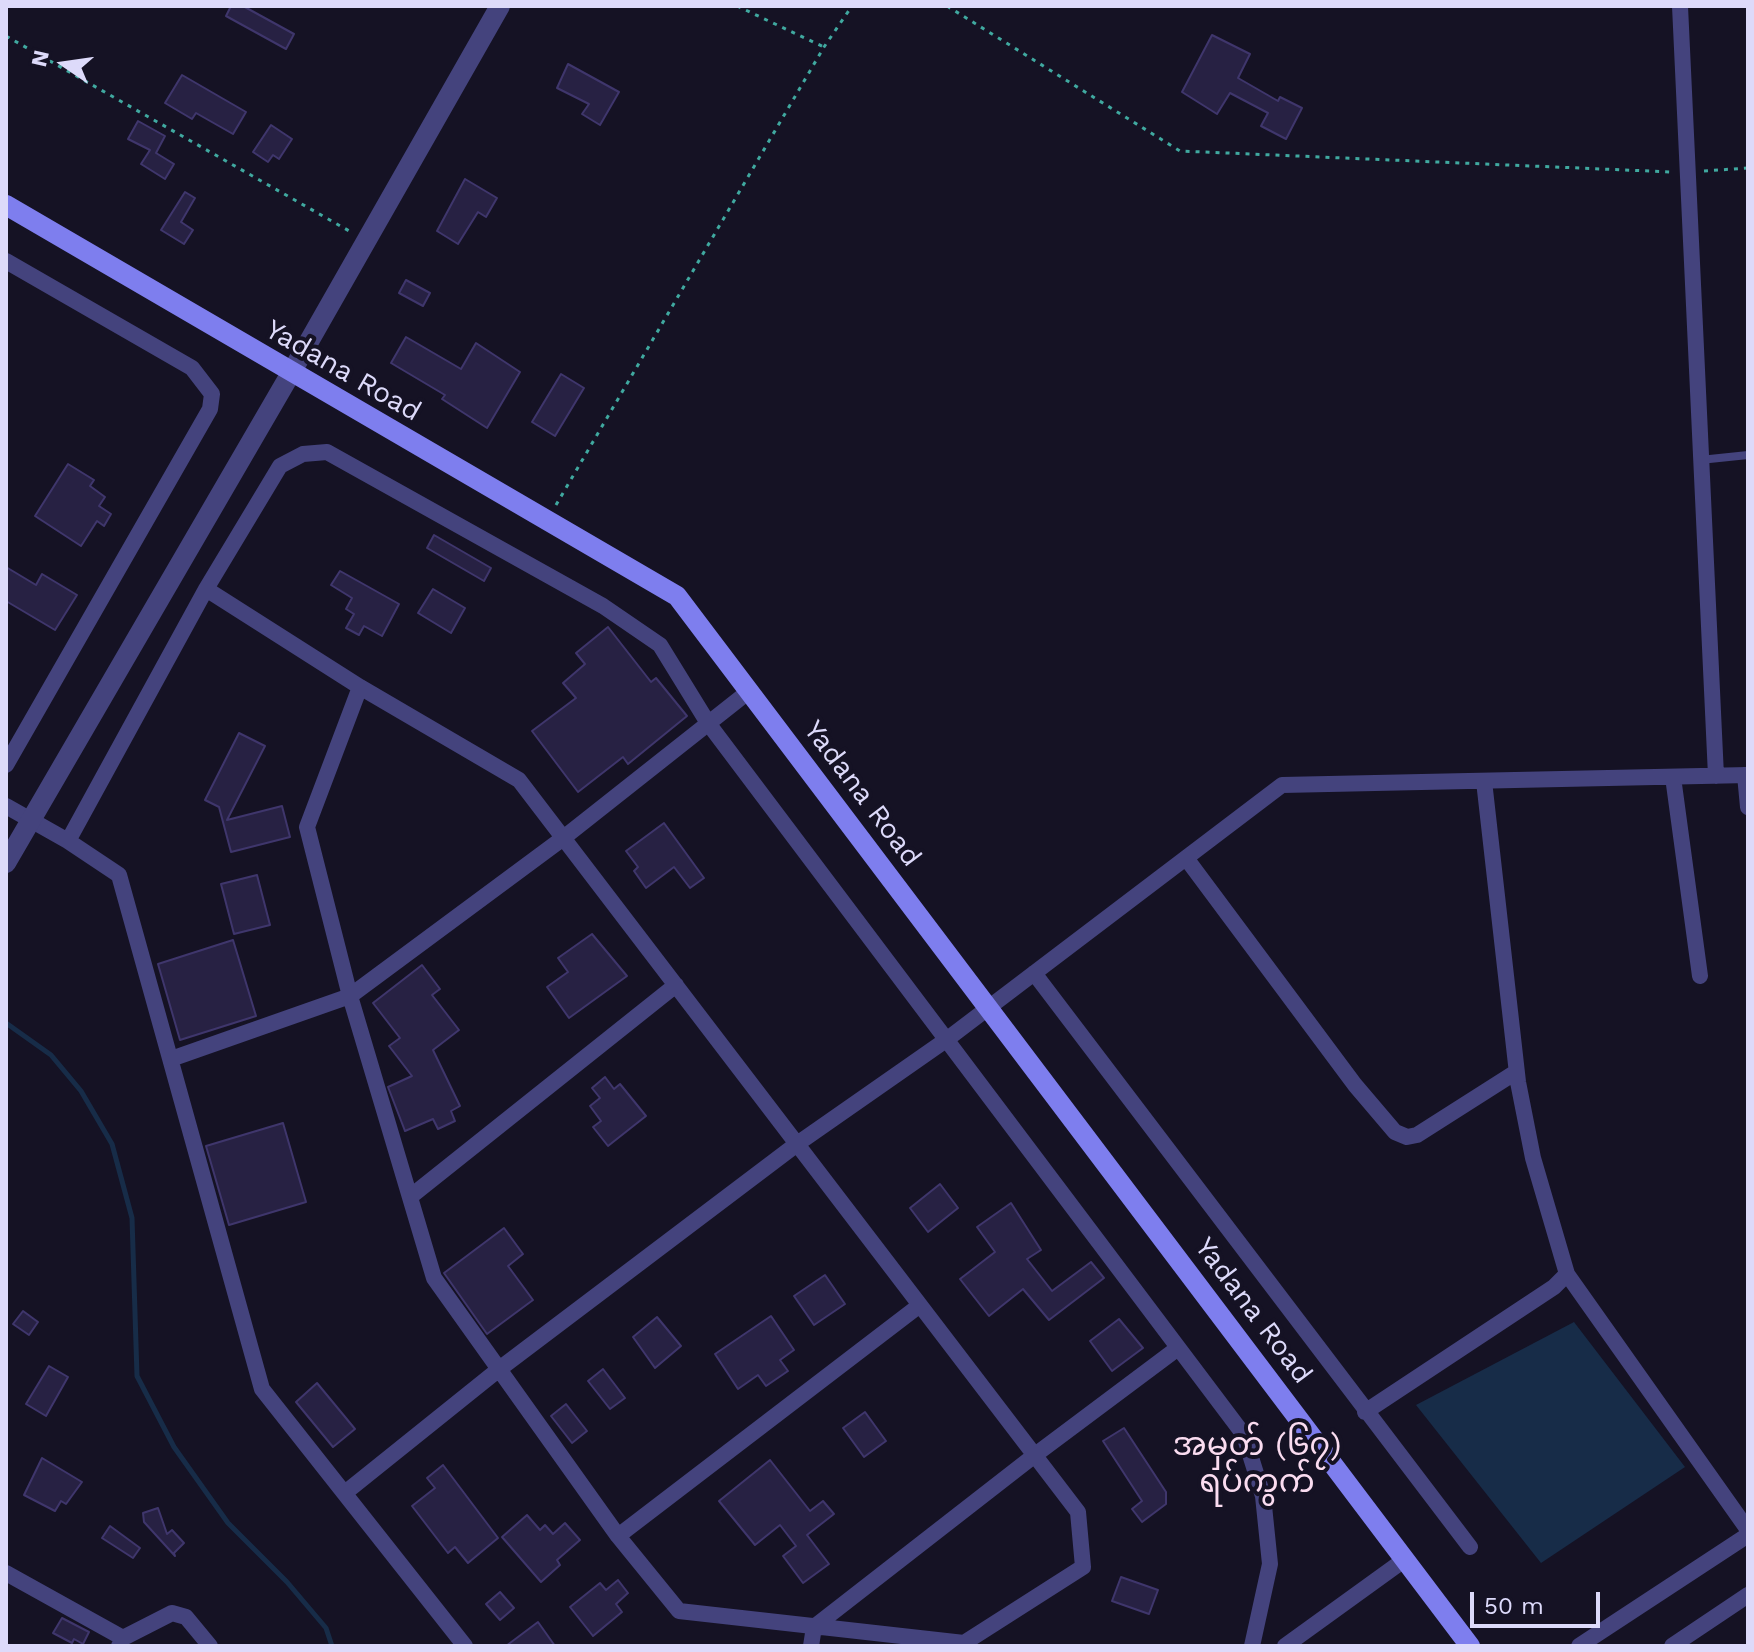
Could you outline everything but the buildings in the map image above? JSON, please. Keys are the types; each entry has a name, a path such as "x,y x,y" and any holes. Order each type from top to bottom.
{"main road":[{"name":"Yadana Road","path":"6,205 677,596 1470,1646"}],"street":[{"path":"1680,6 1716,776"},
{"path":"6,863 291,373 492,9"},
{"path":"6,261 192,368 212,394 210,409 6,765"},
{"path":"68,841 206,589 280,466 303,454 327,452 603,606 660,645 708,723 1244,1435 1263,1496 1270,1564 1252,1646"},
{"path":"206,589 360,687 519,780 1078,1512 1083,1567 964,1643 679,1611 618,1536 434,1278 350,996 307,827 360,687"},
{"path":"171,1059 350,996 562,839 748,692"},
{"path":"346,1492 498,1370 797,1144 946,1040 1282,785 1746,775 1748,807"},
{"path":"1673,777 1700,976"},
{"path":"1484,781 1516,1072 1533,1158 1567,1274 1748,1532 1579,1646"},
{"path":"6,806 68,841 119,875 262,1389 465,1646"},
{"path":"1186,858 1355,1085 1395,1132 1407,1137 1417,1135 1516,1072"},
{"path":"1034,973 1470,1547"},
{"path":"410,1197 676,985"},
{"path":"1365,1412 1554,1287 1567,1274"},
{"path":"618,1536 920,1305"},
{"path":"811,1646 814,1627 1178,1348"},
{"path":"1285,1646 1404,1560"},
{"path":"6,1573 121,1642 172,1613 186,1617 210,1646"},
{"path":"1672,1646 1746,1600"}],"lane":[{"path":"1700,460 1748,455"}],"path":[{"path":"737,6 824,47"},
{"path":"546,522 824,47 852,6"},
{"path":"947,6 1180,151 1687,172 1748,168"},
{"path":"6,36 365,239"}],"water":[{"path":"1574,1322 1685,1467 1541,1563 1416,1405"}],"waterway":[{"path":"6,1023 51,1055 81,1091 112,1144 132,1218 137,1376 174,1447 228,1523 287,1582 326,1628 332,1646"}],"district":[{"name":"အမှတ် (၆၇) ရပ်ကွက်","path":"1257,1464"}]}
